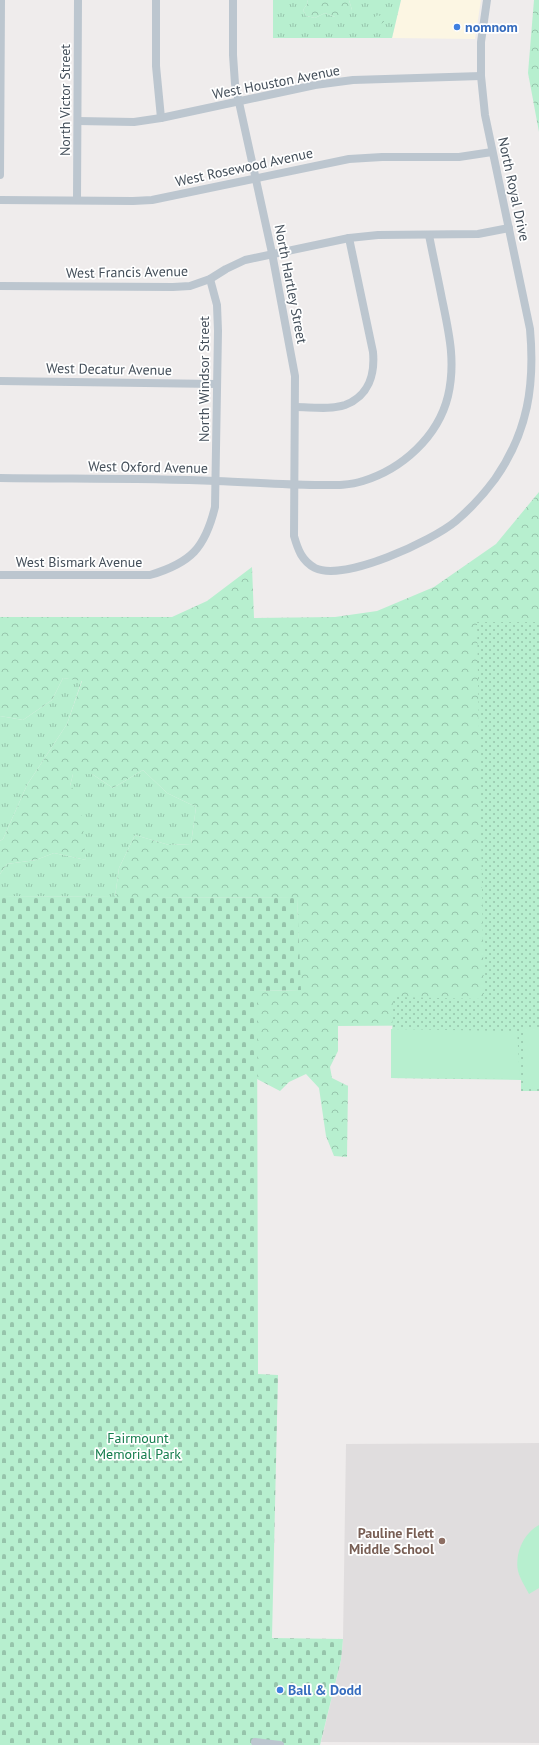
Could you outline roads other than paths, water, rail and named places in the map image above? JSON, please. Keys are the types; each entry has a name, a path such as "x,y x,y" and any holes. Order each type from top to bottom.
{"street":[{"path":"0,175 1,0"},
{"name":"North Victor Street","path":"77,200 78,0"},
{"path":"156,0 156,66 162,118"},
{"name":"North Hartley Street","path":"233,0 232,55 239,102 272,253 295,376 294,536 297,548 303,559 316,568"},
{"name":"North Royal Drive","path":"316,568 333,571 347,570 408,549 455,522 472,506 495,479 509,457 519,436 526,414 531,390 533,363 530,329 492,152 485,115 481,76 481,42 487,0"},
{"name":"West Houston Avenue","path":"78,121 134,122 162,118 315,85 353,80 481,76"},
{"name":"West Rosewood Avenue","path":"0,200 152,200 349,160 382,157 459,157 492,152"},
{"name":"West Francis Avenue","path":"0,286 190,286 210,279 226,269 246,260 272,253 349,238 378,235 478,234 509,228"},
{"name":"West Oxford Avenue","path":"0,478 216,480 338,486 362,481 385,472 407,458 427,438 440,416 448,398 452,374 451,345 429,235"},
{"path":"295,407 327,407 345,405 362,394 371,381 374,366 373,352 349,238"},
{"name":"North Windsor Street","path":"210,279 217,312 216,480"},
{"name":"West Decatur Avenue","path":"0,381 217,384"},
{"name":"West Bismark Avenue","path":"0,575 131,576 150,575 169,570 186,560 199,547 210,527 215,507 216,480"},
{"path":"255,1742 280,1745"}],"place":[{"name":"nomnom","path":"457,27"},
{"name":"Pauline Flett Middle School","path":"442,1541"},
{"name":"Ball & Dodd","path":"280,1690"}],"park label":[{"name":"Fairmount Memorial Park","path":"138,1446"}]}
